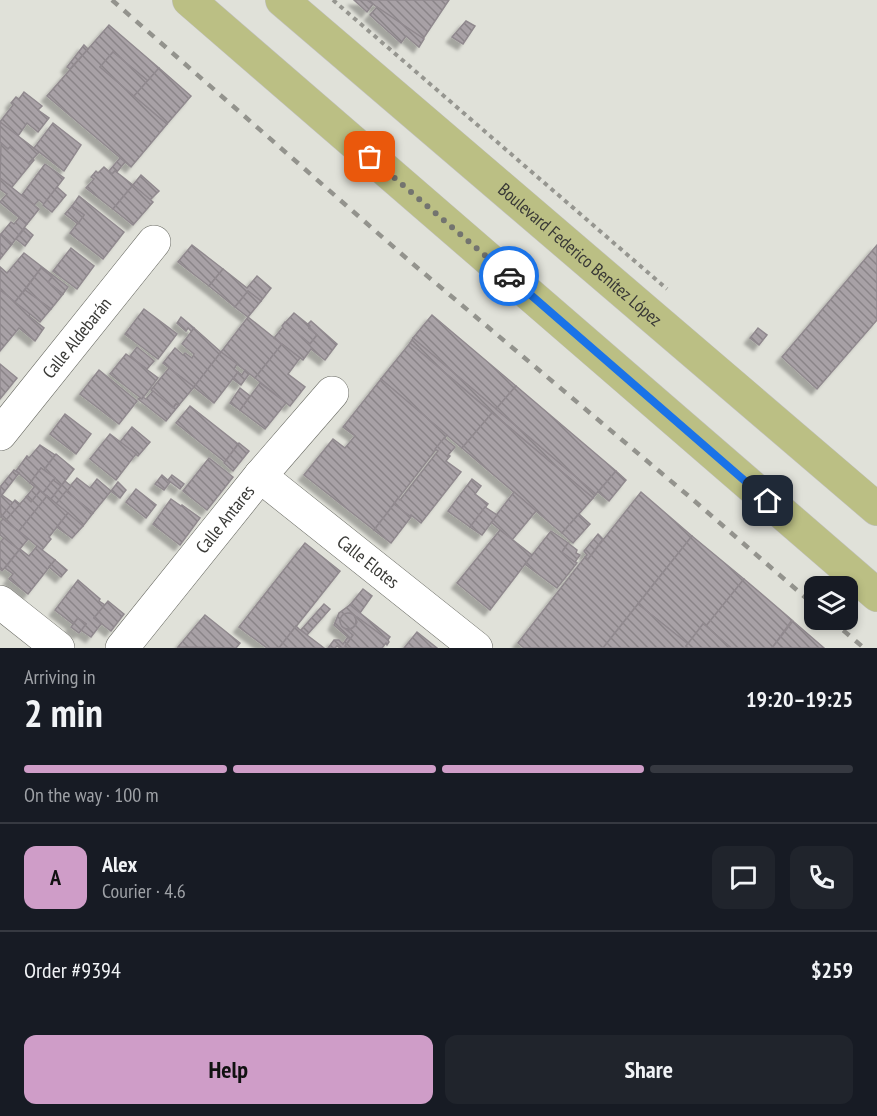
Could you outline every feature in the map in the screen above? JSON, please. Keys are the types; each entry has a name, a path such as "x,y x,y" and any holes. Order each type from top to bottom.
{"main road":[{"path":"189,0 877,595"},
{"name":"Boulevard Federico Benítez López","path":"282,0 877,508"}],"street":[{"name":"Calle Aldebarán","path":"0,434 154,242"},
{"name":"Calle Antares","path":"122,648 260,476 332,393"},
{"name":"Calle Elotes","path":"260,476 476,648"},
{"path":"0,602 58,648"}],"path":[{"path":"333,0 669,291"}],"building":[{"path":"354,0 367,0 373,4 367,12"},
{"path":"367,0 449,0 423,39"},
{"path":"377,7 424,39 419,47 406,36 401,43 370,15"},
{"path":"466,21 475,26 463,44 452,37"},
{"path":"109,25 159,68 148,81 113,52 100,67 167,124 131,167 47,96"},
{"path":"84,45 88,49 70,69 67,67"},
{"path":"113,52 148,81 134,96 100,67"},
{"path":"159,68 191,96 167,124 134,96"},
{"path":"24,92 42,106 38,110 49,118 38,132 27,123 18,136 0,122 13,105 11,103 16,97 19,99"},
{"path":"0,122 39,152 29,163 10,147 8,149 0,142"},
{"path":"53,123 81,145 64,171 34,148"},
{"path":"1,143 8,149 10,147 29,163 34,160 12,187 0,178"},
{"path":"120,158 125,162 116,173 115,171 112,174 109,171"},
{"path":"45,164 64,178 44,204 39,200 34,205 22,195"},
{"path":"104,167 112,174 115,171 133,185 113,209 86,188 94,179 91,177 96,171 98,173"},
{"path":"141,175 159,191 150,200 133,185"},
{"path":"0,178 39,209 27,224 0,202 7,194 0,189"},
{"path":"133,185 153,202 133,225 113,209"},
{"path":"57,187 66,195 52,212 43,205"},
{"path":"79,196 124,232 103,259 70,233 84,215 72,206"},
{"path":"72,206 84,215 78,224 65,214"},
{"path":"19,218 27,224 12,244 1,234 11,222 14,224"},
{"path":"25,228 33,235 25,246 16,239"},
{"path":"0,235 12,244 0,259"},
{"path":"192,245 223,269 209,286 178,262"},
{"path":"877,245 877,320 817,389 782,357"},
{"path":"71,248 94,266 77,289 53,271"},
{"path":"24,253 68,287 63,294 48,282 52,277 41,268 15,302 0,290 0,267 7,273"},
{"path":"41,268 52,277 48,282 63,294 51,309 25,290"},
{"path":"223,269 247,288 257,276 271,288 261,301 248,291 235,307 209,286"},
{"path":"0,290 44,328 35,341 19,328 0,351"},
{"path":"25,290 51,309 40,322 15,302"},
{"path":"248,291 261,301 248,317 235,307"},
{"path":"144,309 177,334 158,359 125,334"},
{"path":"294,313 317,335 310,344 285,323"},
{"path":"432,315 516,386 496,409 413,338"},
{"path":"181,317 194,328 192,332 188,328 186,331 177,323"},
{"path":"248,317 282,344 255,378 221,352"},
{"path":"311,321 337,344 325,360 311,349 303,360 274,338 285,322 310,344 317,335 309,328 308,324"},
{"path":"194,328 221,352 194,387 163,363 175,348 183,355 185,353 192,358 194,354 182,344"},
{"path":"758,328 767,335 759,345 750,338"},
{"path":"413,338 596,494 593,498 410,343"},
{"path":"410,343 492,413 462,448 381,379"},
{"path":"282,344 300,358 288,374 305,387 290,406 255,378"},
{"path":"137,347 154,361 147,369 130,356"},
{"path":"221,352 237,364 234,369 238,372 214,403 194,387"},
{"path":"126,354 158,378 142,399 110,374"},
{"path":"0,364 17,378 0,399"},
{"path":"169,368 194,387 179,405 176,404 173,408 151,390"},
{"path":"99,370 137,401 119,424 80,394"},
{"path":"245,370 249,374 241,385 233,379 238,372 242,375"},
{"path":"381,379 447,435 374,530 304,475 333,439 345,448 355,436 343,427"},
{"path":"260,383 286,403 265,429 240,410"},
{"path":"516,386 616,471 596,494 496,409"},
{"path":"240,388 250,396 240,410 230,403"},
{"path":"153,391 173,408 176,404 179,405 166,421 138,399 143,397 146,399"},
{"path":"190,406 238,444 225,462 176,423"},
{"path":"492,413 593,498 562,533 462,448"},
{"path":"65,414 91,434 76,454 50,434"},
{"path":"132,427 150,442 138,456 120,442"},
{"path":"110,434 136,454 116,480 90,459"},
{"path":"444,438 455,447 446,461 461,472 421,523 394,504 398,498 400,500 438,451 435,449"},
{"path":"239,443 249,451 233,471 224,463"},
{"path":"40,445 55,455 30,483 16,471 27,456 29,458"},
{"path":"56,454 74,469 61,486 44,470"},
{"path":"209,458 233,477 207,510 183,491"},
{"path":"41,468 55,478 43,493 30,483"},
{"path":"14,470 19,473 1,496 0,487"},
{"path":"616,471 626,480 609,501 598,492"},
{"path":"162,475 170,482 164,490 155,484"},
{"path":"172,475 184,484 180,489 168,480"},
{"path":"77,478 90,488 97,479 111,491 93,513 66,491"},
{"path":"472,479 481,486 475,494 488,504 470,527 448,511"},
{"path":"53,480 61,486 51,499 43,493"},
{"path":"65,481 71,486 56,504 51,499"},
{"path":"118,482 126,490 120,498 111,491"},
{"path":"35,486 40,491 31,502 26,497"},
{"path":"136,489 156,505 146,518 126,502"},
{"path":"40,491 47,496 19,531 5,521 26,497 31,502"},
{"path":"66,491 93,513 83,526 56,504"},
{"path":"514,492 536,511 512,540 491,522"},
{"path":"641,492 692,536 603,648 524,648 518,643 585,557 588,559"},
{"path":"2,495 13,503 1,517 0,497"},
{"path":"47,496 68,513 42,550 19,531"},
{"path":"171,499 200,518 180,545 153,524"},
{"path":"15,500 20,504 5,521 1,517"},
{"path":"394,504 411,517 391,543 374,530"},
{"path":"485,507 497,515 482,535 470,527"},
{"path":"68,513 83,526 72,538 57,527"},
{"path":"579,514 590,524 573,543 562,533"},
{"path":"3,519 28,539 19,550 0,535 0,522"},
{"path":"500,530 532,555 490,610 457,583"},
{"path":"551,531 568,543 562,552 577,563 557,588 525,564"},
{"path":"598,534 603,539 588,559 584,551"},
{"path":"692,536 744,579 706,626 703,624 688,644 638,604"},
{"path":"4,538 19,550 2,571 0,569 0,542"},
{"path":"305,543 340,571 279,648 267,648 239,627"},
{"path":"568,543 580,555 575,562 562,552"},
{"path":"37,546 55,560 28,594 9,579 13,574 5,568 20,549 29,556"},
{"path":"55,560 67,570 61,577 49,567"},
{"path":"744,579 792,620 772,648 731,648 706,626"},
{"path":"78,580 105,605 94,618 101,624 91,637 81,630 86,624 78,618 73,624 55,610"},
{"path":"363,589 372,596 360,613 350,605"},
{"path":"108,601 124,614 111,631 94,618"},
{"path":"324,604 330,609 307,635 301,630"},
{"path":"638,604 688,644 686,646 688,648 603,648"},
{"path":"350,605 390,637 388,640 351,613 344,614 340,621 342,626 353,635 350,639 334,625 339,613"},
{"path":"345,613 351,613 356,621 354,627 345,629 340,624 340,618"},
{"path":"205,615 240,643 236,648 178,647"},
{"path":"355,617 388,640 387,645 386,643 382,648 348,648 345,646 353,635 346,629 350,630 355,626 357,622"},
{"path":"78,618 86,624 79,633 71,627"},
{"path":"794,622 824,648 772,648"},
{"path":"703,624 731,648 688,648 686,646"},
{"path":"296,626 299,629 324,648 279,648"},
{"path":"417,632 437,648 404,648"},
{"path":"348,637 350,639 345,646 348,648 337,646 328,648 334,640 339,640 343,644"}],"railway":[{"path":"112,0 413,264 804,596"},
{"path":"843,630 864,648"}],"way so far":[{"path":"370,157 509,276"}],"route":[{"path":"509,276 768,501"}]}
